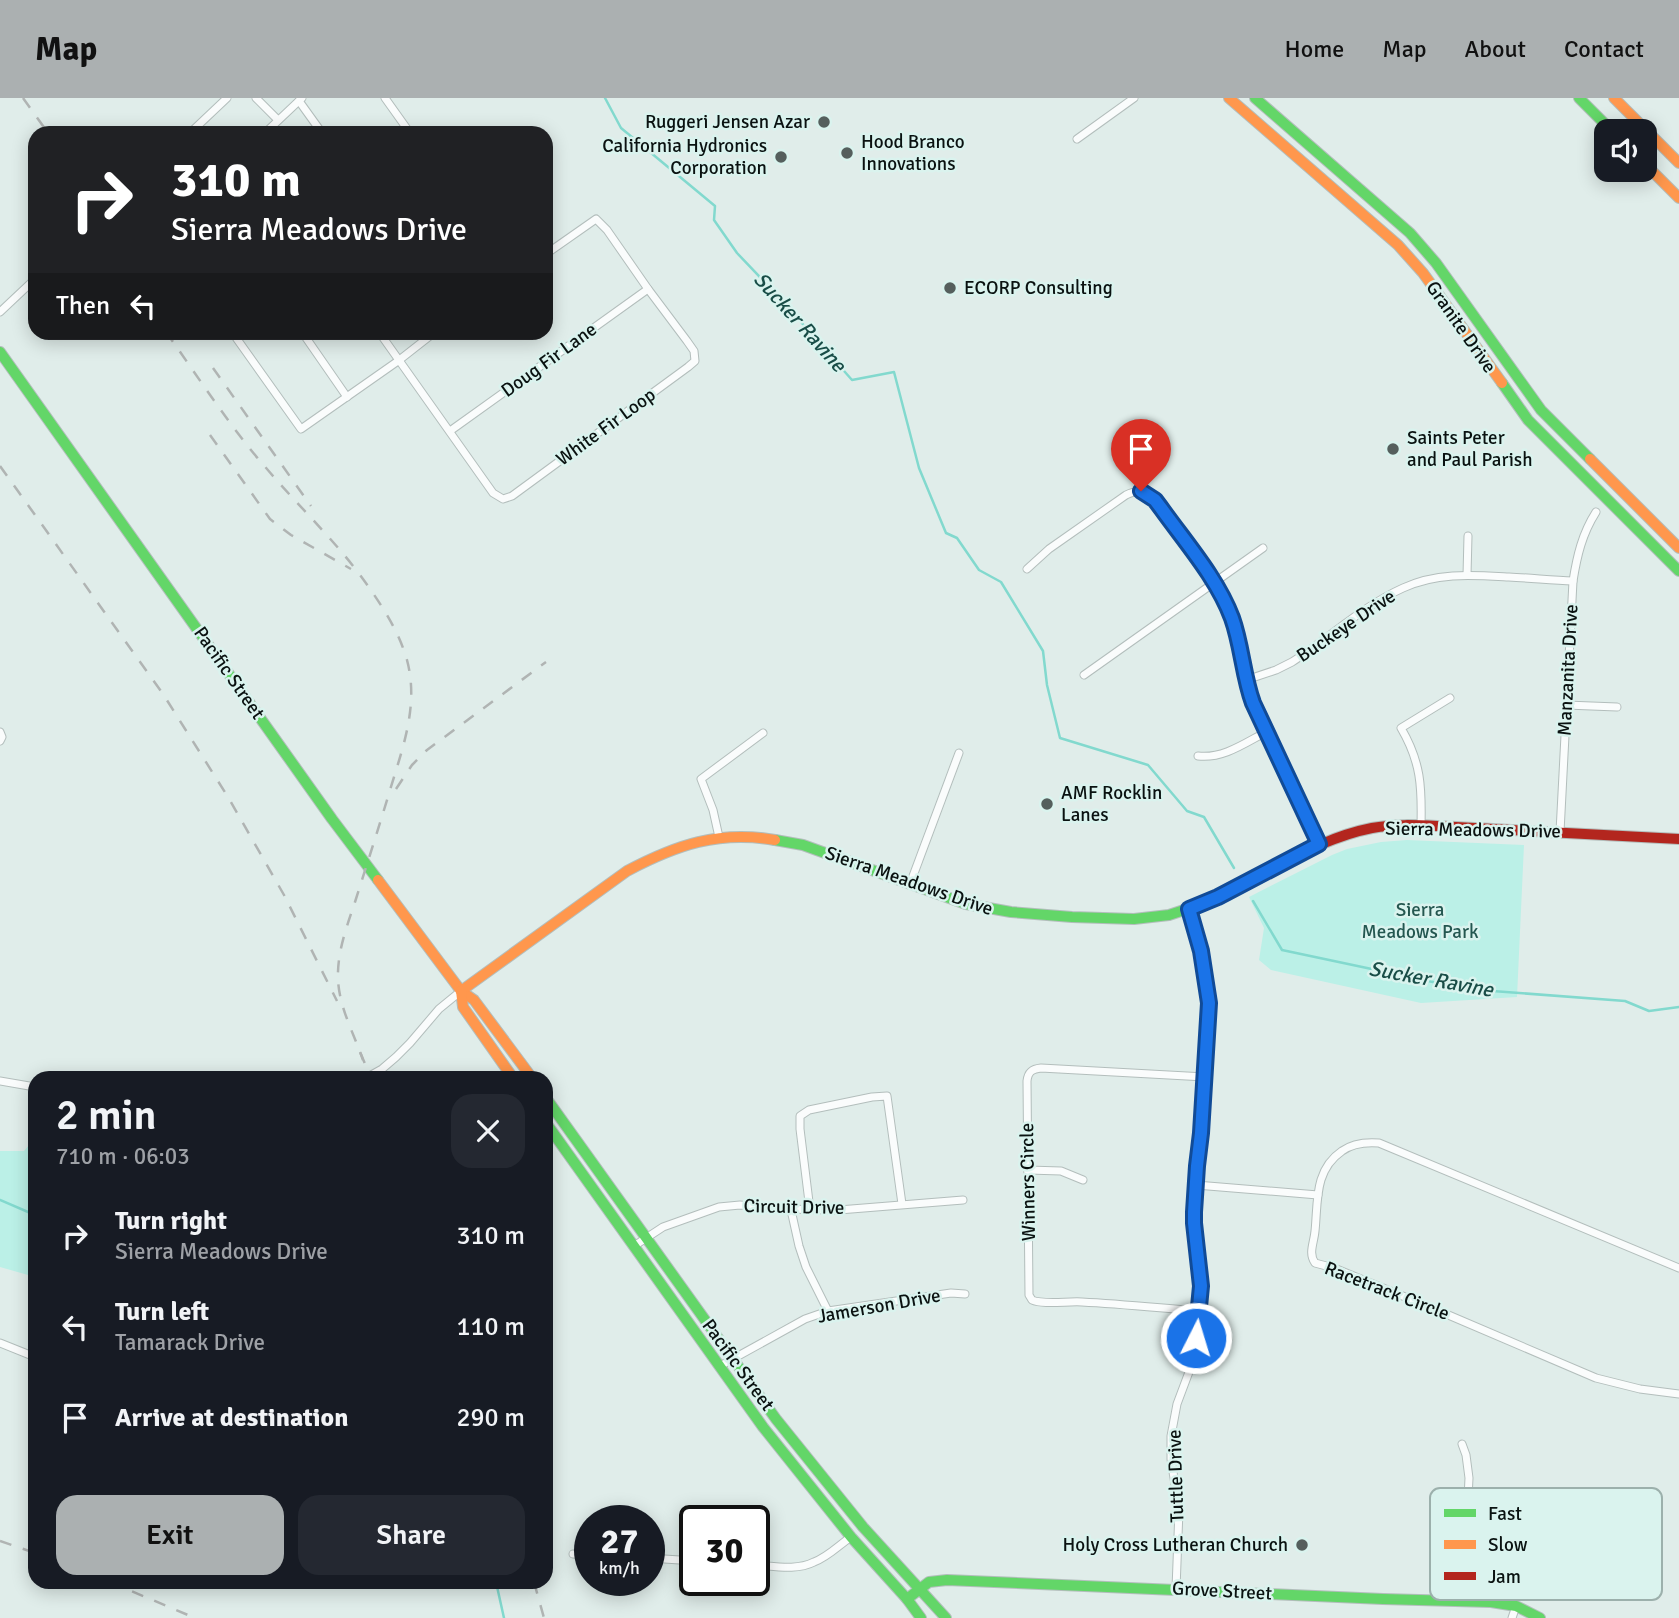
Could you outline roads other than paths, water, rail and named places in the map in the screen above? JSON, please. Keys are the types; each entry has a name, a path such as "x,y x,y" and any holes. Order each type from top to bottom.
{"main road":[{"name":"Granite Drive","path":"1229,98 1398,245 1423,273 1528,420 1679,571"},
{"name":"Granite Drive","path":"1255,98 1410,233 1436,263 1541,410 1679,548"},
{"path":"1579,98 1600,119"},
{"path":"1614,98 1679,163"},
{"path":"1657,176 1679,198"},
{"name":"Pacific Street","path":"0,352 332,818 461,991 474,1000 527,1071"},
{"name":"Sierra Meadows Drive","path":"461,991 628,871 673,849 719,837 757,837 803,845 966,904 995,911 1027,915 1134,919 1163,916 1189,909 1218,897 1319,844 1372,828 1421,826 1679,839"},
{"name":"Pacific Street","path":"461,991 463,1007 508,1071"},
{"name":"Pacific Street","path":"553,1108 776,1419 863,1527 946,1618"},
{"name":"Pacific Street","path":"553,1134 800,1475 921,1618"},
{"name":"Grove Street","path":"907,1599 929,1582 947,1580 1430,1600"},
{"name":"Grove Street","path":"1463,1600 1516,1606 1540,1618"}],"street":[{"path":"197,126 227,98"},
{"path":"256,98 278,120"},
{"path":"385,98 405,126"},
{"path":"1077,139 1134,98"},
{"path":"272,126 300,100 317,126"},
{"name":"White Fir Loop","path":"384,340 493,493 503,499 512,496 695,361 694,351 607,230 596,219 553,249"},
{"path":"0,312 28,286"},
{"name":"Doug Fir Lane","path":"450,431 648,289"},
{"path":"238,340 301,429 425,340"},
{"path":"308,340 347,397"},
{"path":"1027,569 1049,549 1116,501 1135,491 1141,491 1155,500 1214,582 1232,619 1253,703 1319,844"},
{"name":"Manzanita Drive","path":"1560,832 1573,581 1581,544 1588,524 1596,513"},
{"path":"1467,575 1468,536"},
{"path":"1084,676 1263,548"},
{"name":"Buckeye Drive","path":"1246,680 1292,662 1404,587 1434,578 1467,575 1573,581"},
{"path":"1421,826 1420,774 1410,743 1401,728 1450,698"},
{"path":"1566,705 1617,707"},
{"path":"0,732 0,741"},
{"path":"1198,756 1225,753 1266,732"},
{"path":"719,837 713,810 701,779 763,733"},
{"path":"910,884 959,753"},
{"name":"Tuttle Drive","path":"1176,1589 1179,1510 1171,1459 1171,1436 1177,1404 1195,1352 1199,1311 1200,1279 1194,1223 1209,1003 1201,951 1189,909"},
{"path":"378,1071 410,1043 439,1009 461,991"},
{"name":"Winners Circle","path":"1199,1311 1080,1301 1042,1303 1032,1300 1029,1295 1027,1081 1028,1075 1035,1068 1205,1077"},
{"path":"0,1081 28,1086"},
{"path":"810,1210 800,1116 808,1110 887,1096 902,1204"},
{"name":"Racetrack Circle","path":"1679,1268 1379,1143 1352,1145 1336,1155 1324,1170 1318,1195 1311,1255 1315,1263 1420,1303 1596,1378 1679,1394"},
{"path":"1028,1170 1061,1171 1083,1180"},
{"path":"1196,1185 1318,1195"},
{"name":"Circuit Drive","path":"634,1246 663,1227 719,1207 740,1205 791,1210 839,1210 963,1200"},
{"path":"791,1210 806,1267 828,1311"},
{"name":"Jamerson Drive","path":"720,1366 805,1320 828,1311 951,1293 965,1294"},
{"path":"0,1343 28,1354"},
{"path":"1462,1444 1466,1455 1469,1488"},
{"path":"770,1566 806,1565 823,1558 850,1537"},
{"path":"1511,1618 1516,1606"}],"waterway":[{"name":"Sucker Ravine","path":"605,98 621,128 715,206 714,220 737,253 852,380 894,372 919,468 946,533 957,538 979,570 1001,582 1043,651 1047,685 1060,738 1148,765 1187,811 1204,817 1234,868"},
{"name":"Sucker Ravine","path":"1253,901 1282,950 1466,989 1625,1001 1649,1011 1679,1007"},
{"path":"0,1200 28,1212"},
{"path":"498,1589 504,1618"}],"railway":[{"path":"23,98 43,126"},
{"path":"172,340 253,453 332,540 368,586 395,630 407,660 411,693 408,726 339,959 341,1000 363,1060"},
{"path":"213,368 311,506"},
{"path":"210,435 270,519 291,535 351,569"},
{"path":"0,466 163,694 228,797 284,895 337,1001"},
{"path":"396,789 412,765 427,750 546,662"},
{"path":"360,1052 368,1071"},
{"path":"0,1541 28,1551"},
{"path":"127,1589 195,1618"},
{"path":"536,1589 544,1618"}],"place":[{"name":"Ruggeri Jensen Azar","path":"824,122"},
{"name":"Hood Branco Innovations","path":"847,153"},
{"name":"California Hydronics Corporation","path":"781,157"},
{"name":"ECORP Consulting","path":"950,288"},
{"name":"Saints Peter and Paul Parish","path":"1393,449"},
{"name":"AMF Rocklin Lanes","path":"1047,804"},
{"name":"Holy Cross Lutheran Church","path":"1302,1545"}],"park label":[{"name":"Sierra Meadows Park","path":"1420,921"}]}
